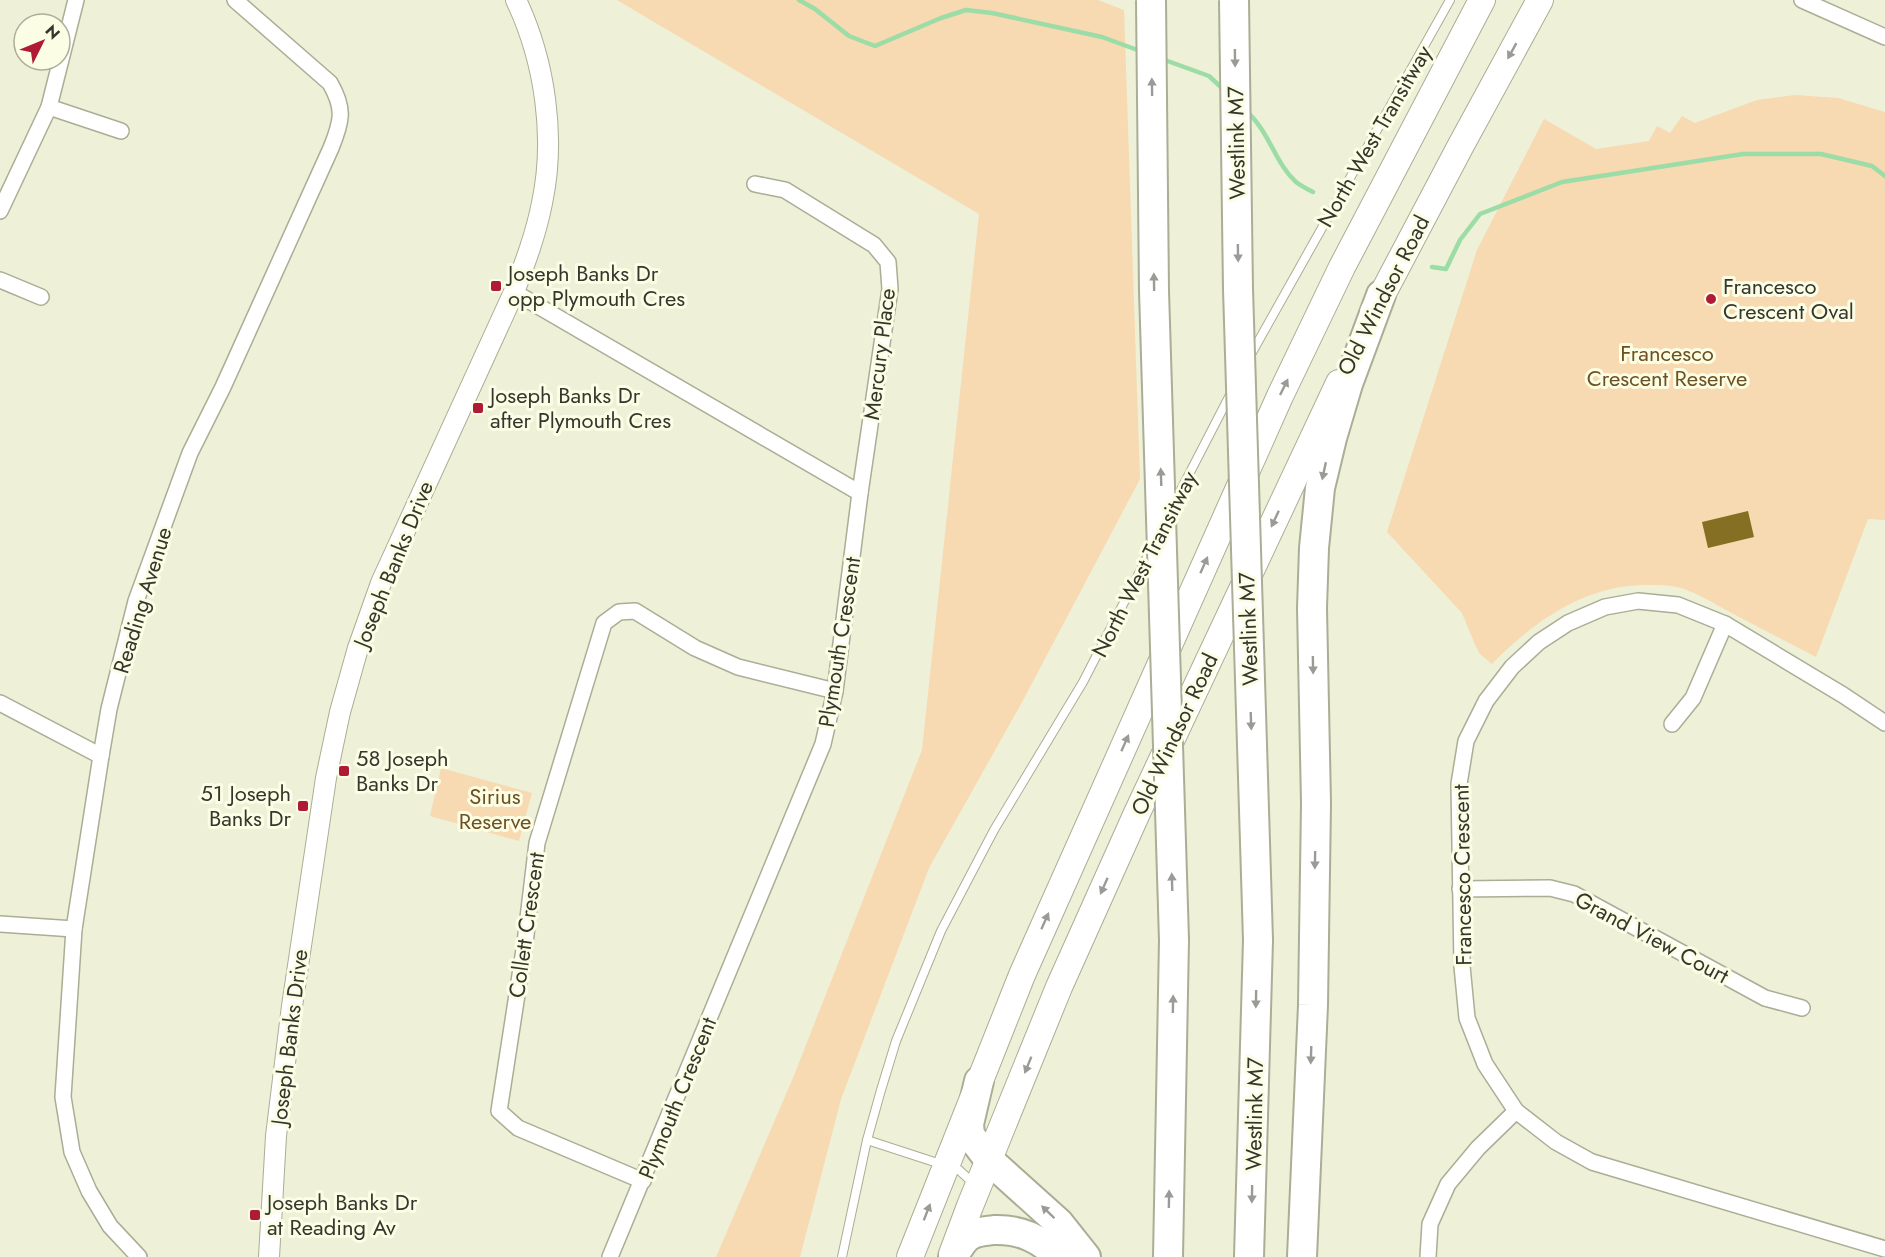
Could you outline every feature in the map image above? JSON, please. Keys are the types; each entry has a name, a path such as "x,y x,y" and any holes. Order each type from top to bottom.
{"highway":[{"path":"1151,0 1154,291 1174,940 1168,1257"},
{"name":"Westlink M7","path":"1234,0 1238,289 1258,940 1249,1257"},
{"name":"Old Windsor Road","path":"910,1257 1022,975 1280,396 1342,267 1482,0"},
{"name":"Old Windsor Road","path":"952,1257 976,1190 1059,987 1132,824 1381,295 1540,0"},
{"path":"1302,1257 1313,993 1316,803 1312,608 1314,548 1320,488 1332,438 1348,384 1381,295"},
{"path":"979,1081 969,1124 970,1135 989,1160 1059,1223 1086,1257"},
{"path":"952,1257 970,1235 977,1232 1000,1230 1017,1231 1028,1235 1045,1244 1059,1257"}],"street":[{"path":"0,211 49,107 76,0"},
{"name":"Reading Avenue","path":"139,1257 110,1226 89,1191 72,1152 63,1097 74,929 109,709 136,601 190,453 223,387 340,127 342,112 339,99 330,83 235,0"},
{"name":"Joseph Banks Drive","path":"269,1257 276,1136 292,1006 326,778 340,712 358,648 381,583 514,292 542,204 546,182 545,95 540,67 528,28 516,0"},
{"path":"1802,0 1885,37"},
{"path":"49,107 121,131"},
{"name":"Mercury Place","path":"755,184 784,190 874,245 888,262 890,289 860,494"},
{"path":"0,280 41,297"},
{"path":"514,292 860,494"},
{"name":"Plymouth Crescent","path":"610,1257 823,744 835,691 860,494"},
{"name":"Francesco Crescent","path":"1885,723 1725,624 1678,605 1638,601 1605,607 1568,623 1539,642 1512,667 1486,702 1466,741 1459,784 1462,966 1467,1018 1485,1064 1516,1111 1556,1142 1592,1162 1885,1249"},
{"name":"Collett Crescent","path":"642,1181 518,1128 499,1111 525,944 537,843 604,623 619,612 635,611 695,648 738,667 835,691"},
{"path":"1672,724 1693,698 1725,624"},
{"path":"0,703 101,756"},
{"name":"Grand View Court","path":"1460,889 1550,888 1574,894 1765,998 1802,1008"},
{"path":"0,924 74,929"},
{"path":"1428,1257 1430,1224 1448,1184 1478,1148 1516,1111"}],"lane":[{"name":"North West Transitway","path":"842,1257 867,1140 881,1089 900,1030 941,931 994,830 1083,682 1263,333 1450,0"},
{"path":"867,1140 959,1170 972,1182 976,1190"}],"green space":[{"path":"617,0 1098,0 1124,10 1140,479 1021,704 929,868 841,1099 800,1257 716,1257 793,1078 922,750 979,214"},
{"name":"Francesco Crescent Reserve","path":"1795,95 1838,98 1885,112 1885,520 1868,519 1816,657 1694,593 1674,586 1648,585 1625,586 1603,591 1562,608 1525,633 1492,664 1480,654 1462,613 1387,532 1477,250 1544,119 1596,149 1649,141 1657,126 1670,133 1682,116 1695,123 1757,100"},
{"name":"Sirius Reserve","path":"441,768 532,793 519,841 430,816"}],"building":[{"path":"1748,511 1754,537 1708,548 1702,522"}],"waterway":[{"path":"799,0 815,9 849,36 875,46 966,10 992,13 1102,37 1143,52"},
{"path":"1162,59 1209,76 1224,90"},
{"path":"1247,112 1261,128 1289,174 1313,192"},
{"path":"1432,267 1446,269 1460,240 1480,214 1562,182 1743,154 1821,154 1872,166 1885,176"}],"place":[{"name":"Joseph Banks Dr opp Plymouth Cres","path":"496,286"},
{"name":"Francesco Crescent Oval","path":"1711,299"},
{"name":"Joseph Banks Dr after Plymouth Cres","path":"478,408"},
{"name":"58 Joseph Banks Dr","path":"344,771"},
{"name":"51 Joseph Banks Dr","path":"303,806"},
{"name":"Joseph Banks Dr at Reading Av","path":"255,1215"}]}
